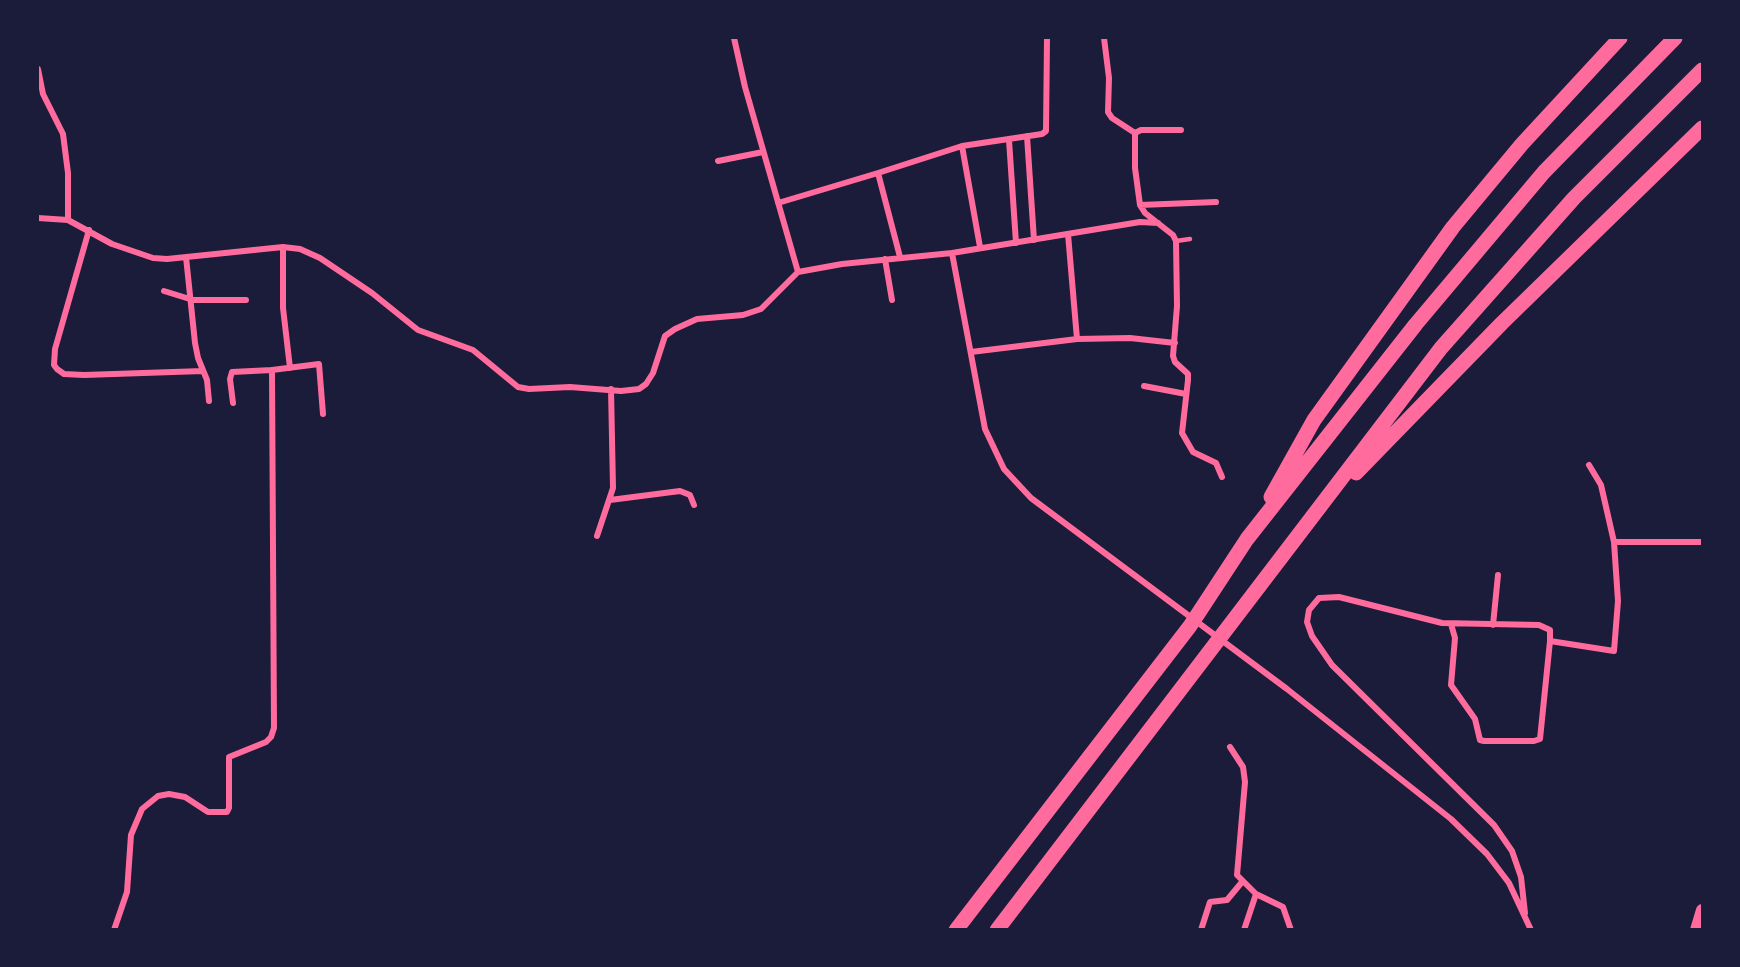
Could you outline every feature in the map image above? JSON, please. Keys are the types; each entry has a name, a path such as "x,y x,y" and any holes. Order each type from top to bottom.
{"highway":[{"path":"956,930 1190,626 1247,538 1314,420 1453,227 1522,144 1620,38"},
{"path":"1247,538 1416,324 1544,172 1675,38"},
{"path":"998,930 1441,348 1574,198 1702,70"},
{"path":"1309,523 1502,323 1702,128"}],"main road":[{"path":"1696,930 1702,910"}],"street":[{"path":"734,38 763,152 798,272"},
{"path":"778,203 962,146 1009,140 1046,131 1047,38"},
{"path":"1104,38 1109,78 1108,112 1112,118 1135,133"},
{"path":"38,69 43,94 63,134 68,173 68,220"},
{"path":"1135,133 1141,130 1181,130"},
{"path":"1135,133 1135,168 1140,206 1173,235 1176,241 1177,306 1173,356 1175,362 1188,374 1182,433 1186,444 1193,452 1216,463 1222,477"},
{"path":"1028,136 1034,240"},
{"path":"1009,140 1016,243"},
{"path":"962,146 980,247"},
{"path":"718,161 763,152"},
{"path":"878,173 900,257"},
{"path":"1140,206 1216,202"},
{"path":"38,218 68,220 112,244 153,258 283,247 310,252 372,293 418,330 473,350 518,387 631,391 646,384 653,373 665,336 698,319 743,315 761,309 798,272 900,257 952,253 1140,222 1158,223"},
{"path":"89,230 56,349 54,366 64,374 84,375 203,371"},
{"path":"1068,234 1077,339"},
{"path":"283,247 283,308 290,368"},
{"path":"952,253 985,429 1004,469 1032,498 1287,689 1458,826 1487,854 1509,883 1531,930"},
{"path":"186,257 193,300 195,343 209,401"},
{"path":"885,259 892,300"},
{"path":"164,291 193,300 246,300"},
{"path":"971,352 1077,339 1130,339 1175,343"},
{"path":"233,403 230,379 232,372 319,364 323,414"},
{"path":"114,930 127,892 132,836 142,809 158,796 169,794 185,797 208,812 227,812 230,808 229,757 266,742 274,729 272,370"},
{"path":"1144,386 1186,394"},
{"path":"597,536 613,488 611,389"},
{"path":"1550,641 1614,651 1618,601 1614,542 1601,485 1589,465"},
{"path":"610,500 680,491 690,495 694,505"},
{"path":"1614,542 1702,542"},
{"path":"1493,625 1498,574"},
{"path":"1451,624 1455,638 1451,685 1475,718 1480,740 1533,741 1540,739 1550,630 1539,625 1451,624 1418,619 1339,597 1319,598 1309,610 1306,622 1312,636 1332,665 1494,825 1512,851 1521,877 1526,920"},
{"path":"1230,747 1243,767 1245,782 1236,867 1242,882 1256,894 1283,907 1291,930"},
{"path":"1201,930 1210,902 1227,900 1242,882"},
{"path":"1244,930 1256,894"}],"lane":[{"path":"1176,241 1191,239"}]}
